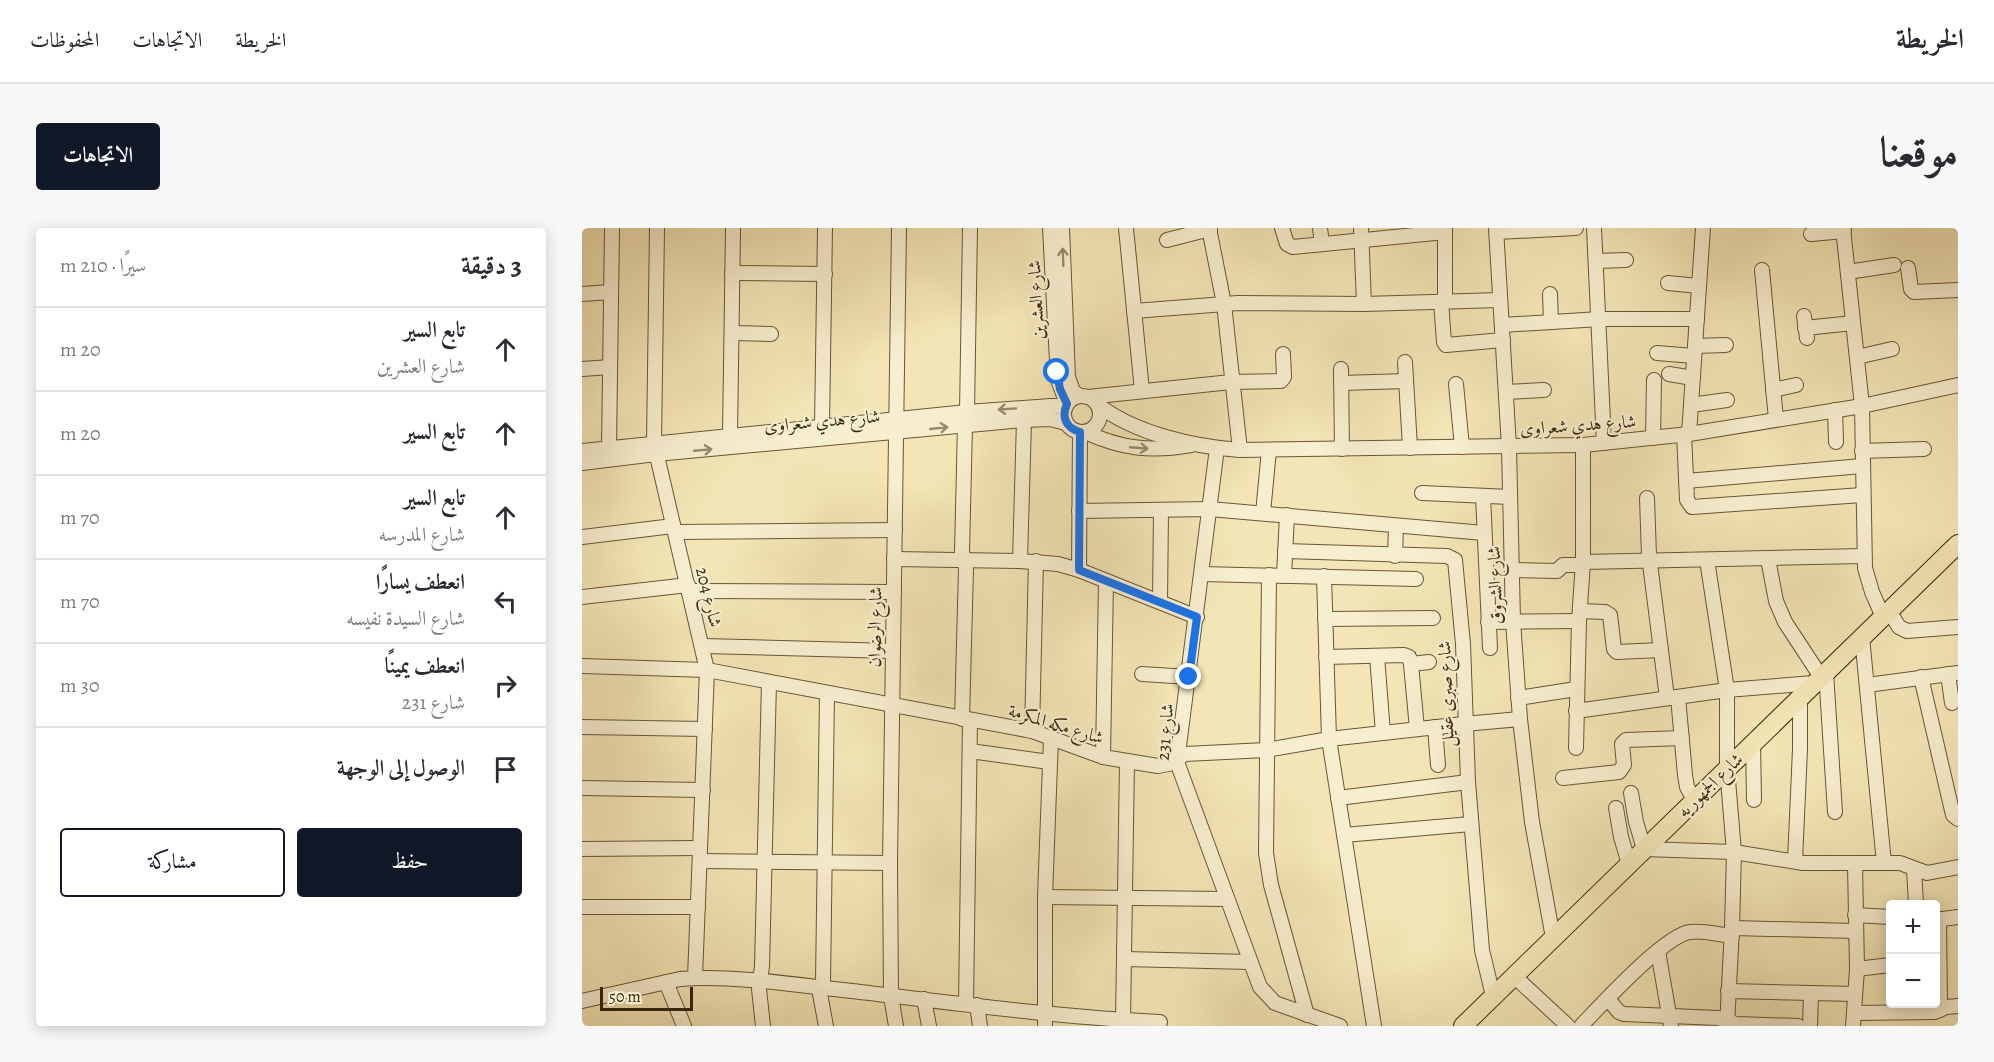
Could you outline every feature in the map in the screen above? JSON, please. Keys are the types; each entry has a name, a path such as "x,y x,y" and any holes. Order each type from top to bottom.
{"main road":[{"name":"شارع الجمهوريه","path":"1463,1026 1958,544"}],"street":[{"path":"609,448 612,228"},
{"name":"شارع 204","path":"657,228 655,449 707,670 695,978"},
{"path":"730,435 733,228"},
{"path":"822,426 825,228"},
{"name":"شارع الرضوان","path":"896,1026 891,996 890,863 899,228"},
{"path":"970,228 962,549 966,568 966,719 970,751 972,1005 980,1026"},
{"name":"شارع العشرين","path":"1050,228 1058,380 1066,405"},
{"name":"شارع العشرين","path":"1062,228 1068,376 1073,391 1088,399"},
{"path":"1126,228 1142,391"},
{"path":"1167,240 1210,228 1224,304 1239,450"},
{"path":"1282,228 1287,244 1291,247 1322,244 1361,234 1445,230 1444,342 1446,345 1503,340"},
{"path":"1320,228 1322,244"},
{"path":"1497,230 1576,228"},
{"path":"1594,228 1604,443"},
{"path":"1703,228 1691,405 1686,434 1687,500 1690,506 1695,508 1862,495"},
{"path":"1811,234 1844,229 1862,406 1862,495 1867,580 1886,614 1906,631 1958,627"},
{"name":"شارع الشروق","path":"1497,230 1509,447 1513,621 1518,698 1532,822 1553,938"},
{"path":"1361,234 1364,304"},
{"path":"1596,261 1626,260"},
{"path":"1848,272 1901,267 1914,292 1958,290"},
{"path":"1762,270 1776,419"},
{"path":"732,273 825,274"},
{"path":"1668,283 1699,286"},
{"path":"582,294 611,292"},
{"path":"1550,294 1551,322"},
{"path":"1134,311 1224,304 1364,304 1500,300"},
{"path":"1502,325 1600,319 1697,319"},
{"path":"1805,328 1853,323"},
{"path":"732,333 771,334"},
{"path":"1657,353 1695,351 1726,345"},
{"path":"1857,357 1892,349"},
{"path":"1088,399 1100,410 1099,422 1091,430 1083,432 1070,428 1064,417 1066,405 1088,399 1231,382 1283,380 1283,354"},
{"path":"1405,362 1410,448"},
{"path":"582,369 610,367"},
{"path":"1669,374 1693,378"},
{"path":"1342,449 1341,376 1406,381"},
{"path":"1653,438 1654,380"},
{"path":"1456,384 1462,447"},
{"path":"1773,390 1796,385"},
{"name":"شارع هدي شعراوى","path":"1088,399 1125,422 1196,444 1217,448 1269,450 1509,447 1584,445 1686,434 1862,406 1958,385"},
{"path":"1506,392 1544,390"},
{"path":"1691,405 1727,400"},
{"name":"شارع هدي شعراوى","path":"582,451 609,448 655,449 966,419 1066,405"},
{"path":"1835,410 1836,442"},
{"name":"شارع هدي شعراوى","path":"966,419 1050,419 1066,423"},
{"path":"1020,561 1024,420"},
{"name":"شارع هدي شعراوى","path":"582,463 730,435 822,426 896,425"},
{"path":"1079,570 1083,432"},
{"name":"شارع هدي شعراوى","path":"1083,432 1125,447 1150,449 1196,444"},
{"path":"1576,748 1576,689 1583,564 1584,445"},
{"name":"شارع 231","path":"1217,448 1178,767 1260,987 1269,999 1282,1006 1340,1026"},
{"path":"1862,451 1924,449"},
{"path":"1263,513 1269,450"},
{"path":"1686,481 1862,466"},
{"path":"1422,493 1510,497"},
{"path":"1483,496 1490,648"},
{"path":"1647,498 1650,561 1661,650 1682,738 1687,787 1694,800"},
{"path":"1079,511 1210,509 1484,533"},
{"path":"1160,602 1161,510"},
{"path":"1284,576 1287,515"},
{"path":"1395,556 1396,526"},
{"path":"582,537 674,529 894,530"},
{"name":"شارع صبرى عقيل","path":"1285,552 1447,556 1453,558 1457,564 1463,645 1464,724 1468,782 1482,950 1493,996"},
{"path":"1512,570 1557,571 1563,566 1650,561 1864,556"},
{"path":"894,559 1036,561 1079,570 1197,617"},
{"path":"1768,559 1776,601 1785,622 1820,677 1835,812"},
{"path":"1032,731 1036,561"},
{"path":"1707,561 1726,690 1727,768 1734,852 1727,1024"},
{"path":"1202,574 1416,579"},
{"path":"1269,575 1265,810 1268,869 1307,1015"},
{"path":"1324,576 1329,739 1374,1026"},
{"path":"1103,757 1106,581"},
{"path":"582,597 689,588 894,592"},
{"path":"1488,622 1609,613 1614,649 1617,652 1661,650"},
{"path":"1325,619 1433,618"},
{"path":"1862,637 1884,863"},
{"path":"703,646 893,651"},
{"path":"1326,657 1404,655 1409,657 1417,729"},
{"path":"1377,656 1383,733"},
{"path":"1411,664 1429,662"},
{"name":"شارع مكه المكرمة","path":"582,666 707,670 1032,731 1103,757 1164,766 1178,757 1190,754 1266,750 1329,739 1520,719"},
{"path":"1867,685 1953,673 1952,703"},
{"path":"1142,674 1189,677"},
{"path":"1576,711 1820,677"},
{"path":"1921,677 1956,818"},
{"path":"763,1026 759,981 762,966 769,682"},
{"path":"1518,698 1576,689"},
{"path":"826,1026 821,988 823,982 827,693"},
{"path":"1795,861 1800,697"},
{"path":"582,727 705,729"},
{"path":"1435,727 1438,765"},
{"path":"1045,1019 1051,738"},
{"path":"1563,778 1619,772 1624,765 1622,746 1624,741 1682,738"},
{"path":"1753,742 1754,800"},
{"path":"970,751 1049,762"},
{"path":"1123,1020 1127,762"},
{"path":"1338,798 1468,782"},
{"path":"582,788 703,790"},
{"path":"1631,793 1644,849 1734,852 1795,861 1904,864 1914,870 1927,873 1958,867"},
{"path":"1616,808 1629,864"},
{"path":"1344,835 1472,824"},
{"path":"582,849 700,855 764,862 890,863"},
{"path":"1855,864 1857,969 1854,1019 1935,1012 1958,1006"},
{"path":"1914,870 1916,900"},
{"path":"1046,897 1227,899"},
{"path":"582,907 698,907"},
{"path":"1855,915 1886,918"},
{"path":"1940,920 1958,917"},
{"path":"1581,1026 1610,1002 1658,951 1690,932 1855,931"},
{"path":"1658,951 1670,1021"},
{"path":"1124,960 1250,962"},
{"path":"1857,969 1886,965"},
{"path":"1514,976 1568,1026"},
{"path":"582,1001 666,982 695,978 759,981 924,999 972,1005 1045,1019 1160,1022"},
{"path":"666,982 684,1026"},
{"path":"1728,991 1855,994"},
{"path":"1810,1026 1811,993"},
{"path":"924,999 929,1026"},
{"path":"1610,1002 1624,1014 1670,1021 1718,1018 1727,1024 1798,1026"},
{"path":"1610,1002 1615,1026"}],"route":[{"path":"1057,372 1060,389 1067,404 1064,412 1066,423 1074,431 1080,432 1079,570 1197,617 1189,677"}]}
